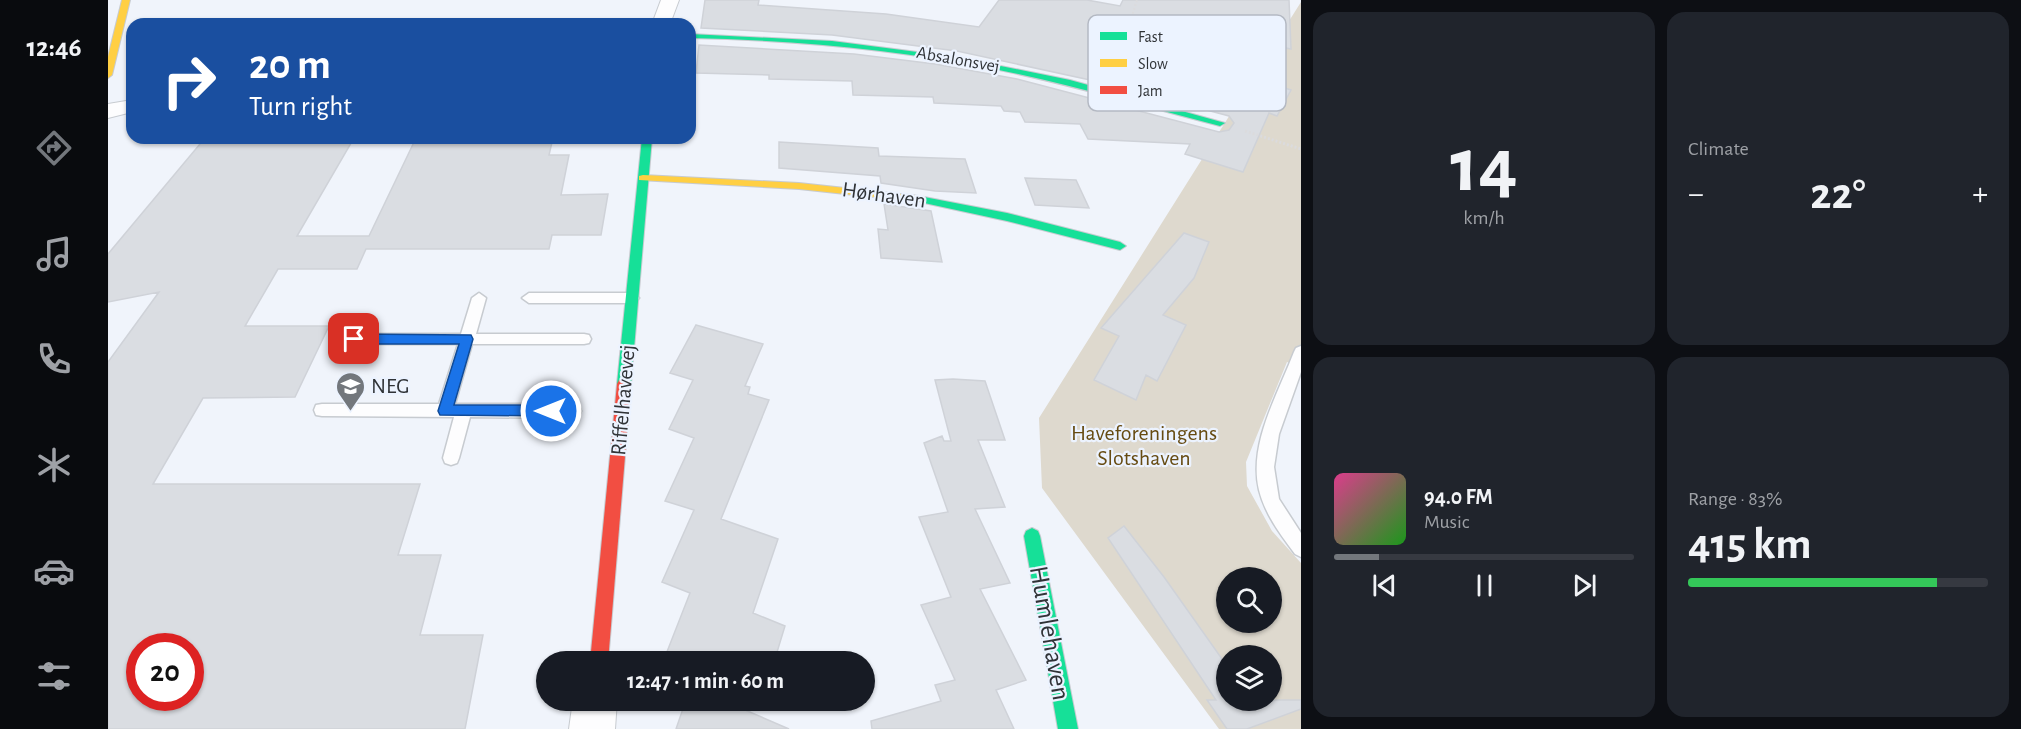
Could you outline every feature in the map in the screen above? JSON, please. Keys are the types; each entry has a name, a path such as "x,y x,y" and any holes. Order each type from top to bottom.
{"street":[{"path":"108,75 126,0"},
{"path":"663,18 670,0"},
{"name":"Absalonsvej","path":"696,36 770,37 912,52 990,65 1088,87"},
{"path":"108,111 126,107"},
{"name":"Absalonsvej","path":"1177,111 1220,123"},
{"name":"Riffelhavevej","path":"600,651 646,144"},
{"name":"Hørhaven","path":"643,178 806,185 895,195 992,213 1120,246"},
{"name":"Humlehaven","path":"1032,536 1068,729"},
{"path":"592,729 594,711"}],"lane":[{"path":"445,411 479,298"},
{"path":"529,298 632,298"},
{"path":"354,339 584,339"},
{"path":"1301,352 1270,438 1266,484 1271,501 1301,548"},
{"path":"322,410 573,411"},
{"path":"451,458 464,411"}],"path":[{"path":"1132,15 1137,0"},
{"path":"1235,128 1301,149"}],"green space":[{"name":"Haveforeningens Slotshaven","path":"1301,2 1301,368 1287,362 1246,462 1247,486 1272,531 1301,563 1301,729 1219,729 1042,488 1039,418 1232,111 1286,111 1286,26"}],"building":[{"path":"705,0 759,0 758,5 886,14 979,27 999,0 1087,0 1120,6 1123,0 1289,0 1291,49 1286,48 1286,15 1088,15 1088,80 957,51 832,35 701,28"},
{"path":"699,45 854,54 935,64 1017,79 1088,98 1088,111 1139,111 1219,132 1229,130 1234,123 1229,116 1210,111 1280,111 1277,116 1269,113 1243,172 1185,154 1190,144 1088,139 1080,124 1025,122 1020,112 1004,111 1001,106 934,103 933,97 853,95 852,81 769,79 769,75 696,73"},
{"path":"1286,88 1291,90 1286,99"},
{"path":"779,142 878,148 879,156 965,159 976,193 935,191 881,183 880,176 779,168"},
{"path":"200,144 351,144 297,236 369,236 413,144 552,144 549,155 569,155 561,195 608,194 601,235 552,235 549,249 366,249 357,269 278,269 245,326 329,326 295,397 203,398 153,484 420,484 398,555 441,555 420,635 483,635 465,729 108,729 108,362 159,292 108,302 108,254"},
{"path":"1025,178 1076,180 1089,208 1035,205"},
{"path":"884,204 931,211 942,262 881,258 878,229 888,230"},
{"path":"1184,233 1209,242 1194,278 1163,315 1186,325 1157,381 1146,375 1136,400 1094,380 1119,336 1101,328"},
{"path":"696,325 763,344 745,386 750,387 748,394 769,400 721,519 778,539 753,613 785,626 777,651 667,651 690,593 662,582 694,510 665,501 694,438 669,429 693,380 670,373"},
{"path":"935,380 985,381 1005,440 978,440 1005,507 975,509 1010,583 980,589 1026,680 996,690 1014,729 872,729 871,721 941,701 935,685 955,680 921,605 951,597 919,517 948,512 924,443 942,436 944,441 951,441"},
{"path":"1124,526 1164,577 1216,650 1216,700 1108,538"},
{"path":"1207,700 1216,700 1216,711 1282,711 1282,700 1301,700 1301,709 1247,729 1227,729"},
{"path":"682,711 747,711 789,729 676,729"}],"traffic: fast":[{"path":"696,36 776,39 890,49 994,66 1088,88"},
{"path":"1177,111 1220,123"},
{"path":"624,384 646,144"},
{"path":"919,199 1007,217 1120,246"},
{"path":"1032,536 1068,729"}],"traffic: slow":[{"path":"108,75 126,0"},
{"path":"643,178 799,186 919,199"}],"traffic: jam":[{"path":"600,651 624,384"}],"place":[{"name":"NEG","path":"350,412"}],"route":[{"path":"354,339 467,339 445,411 551,411"}]}
